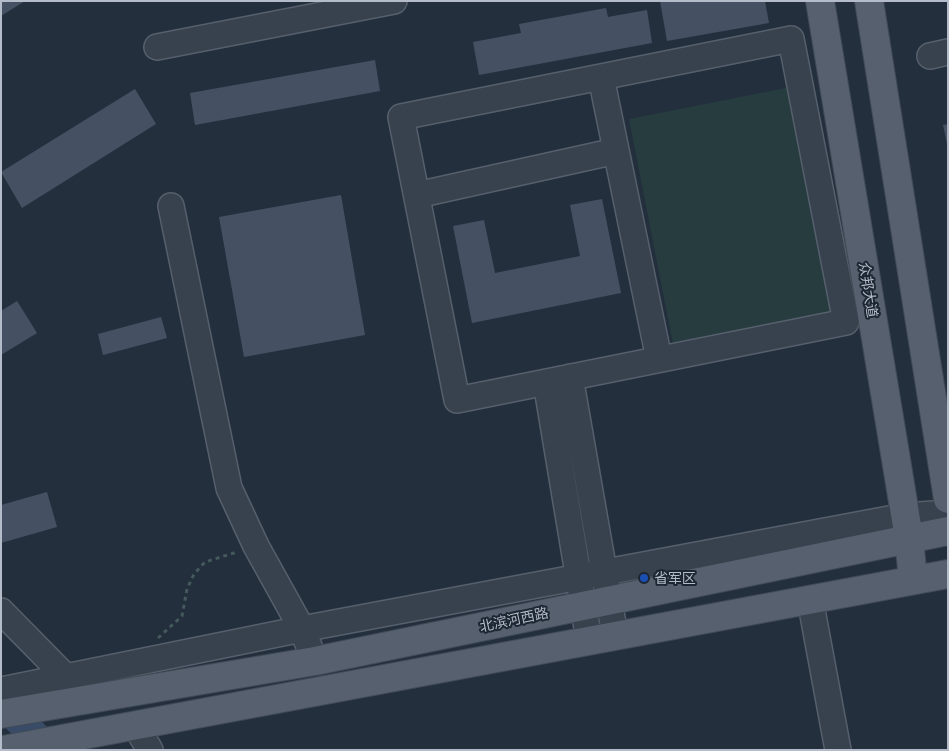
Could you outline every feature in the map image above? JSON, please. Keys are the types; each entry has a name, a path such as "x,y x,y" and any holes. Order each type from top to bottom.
{"main road":[{"name":"众邦大道","path":"820,1 907,527 913,580"},
{"path":"869,1 948,499"},
{"name":"北滨河西路","path":"1,714 314,661 583,606 607,587 907,527 948,531"},
{"path":"3,750 948,574"}],"street":[{"path":"157,47 394,1"},
{"path":"791,39 846,322 457,400 401,117 601,77 791,39"},
{"path":"601,77 659,360"},
{"path":"416,195 616,151"},
{"path":"171,206 229,488 256,546 302,629 314,661"},
{"path":"570,377 616,636"},
{"path":"546,382 589,640"},
{"path":"907,527 948,513"},
{"path":"1,690 302,629 579,579 607,587"},
{"path":"810,599 838,750"},
{"path":"1,611 62,678"},
{"path":"135,725 150,750"}],"path":[{"path":"182,616 187,589 194,574 205,562 256,546"}],"green space":[{"path":"791,87 835,312 673,344 629,119"}],"building":[{"path":"1,1 25,1 1,16"},
{"path":"660,1 765,1 769,23 667,41"},
{"path":"606,8 608,17 647,10 652,43 479,75 473,42 521,33 519,24"},
{"path":"375,60 380,91 195,125 190,93"},
{"path":"135,89 156,124 22,208 1,172"},
{"path":"948,124 948,144 947,144 943,125"},
{"path":"341,195 365,335 244,357 219,217"},
{"path":"602,199 621,293 472,323 453,226 484,220 495,273 580,256 570,205"},
{"path":"17,301 37,333 1,355 1,311"},
{"path":"161,317 167,338 103,355 98,334"},
{"path":"47,492 57,527 1,543 1,505"}],"waterway":[{"path":"1,702 49,750"}],"place":[{"name":"省军区","path":"644,578"}]}
